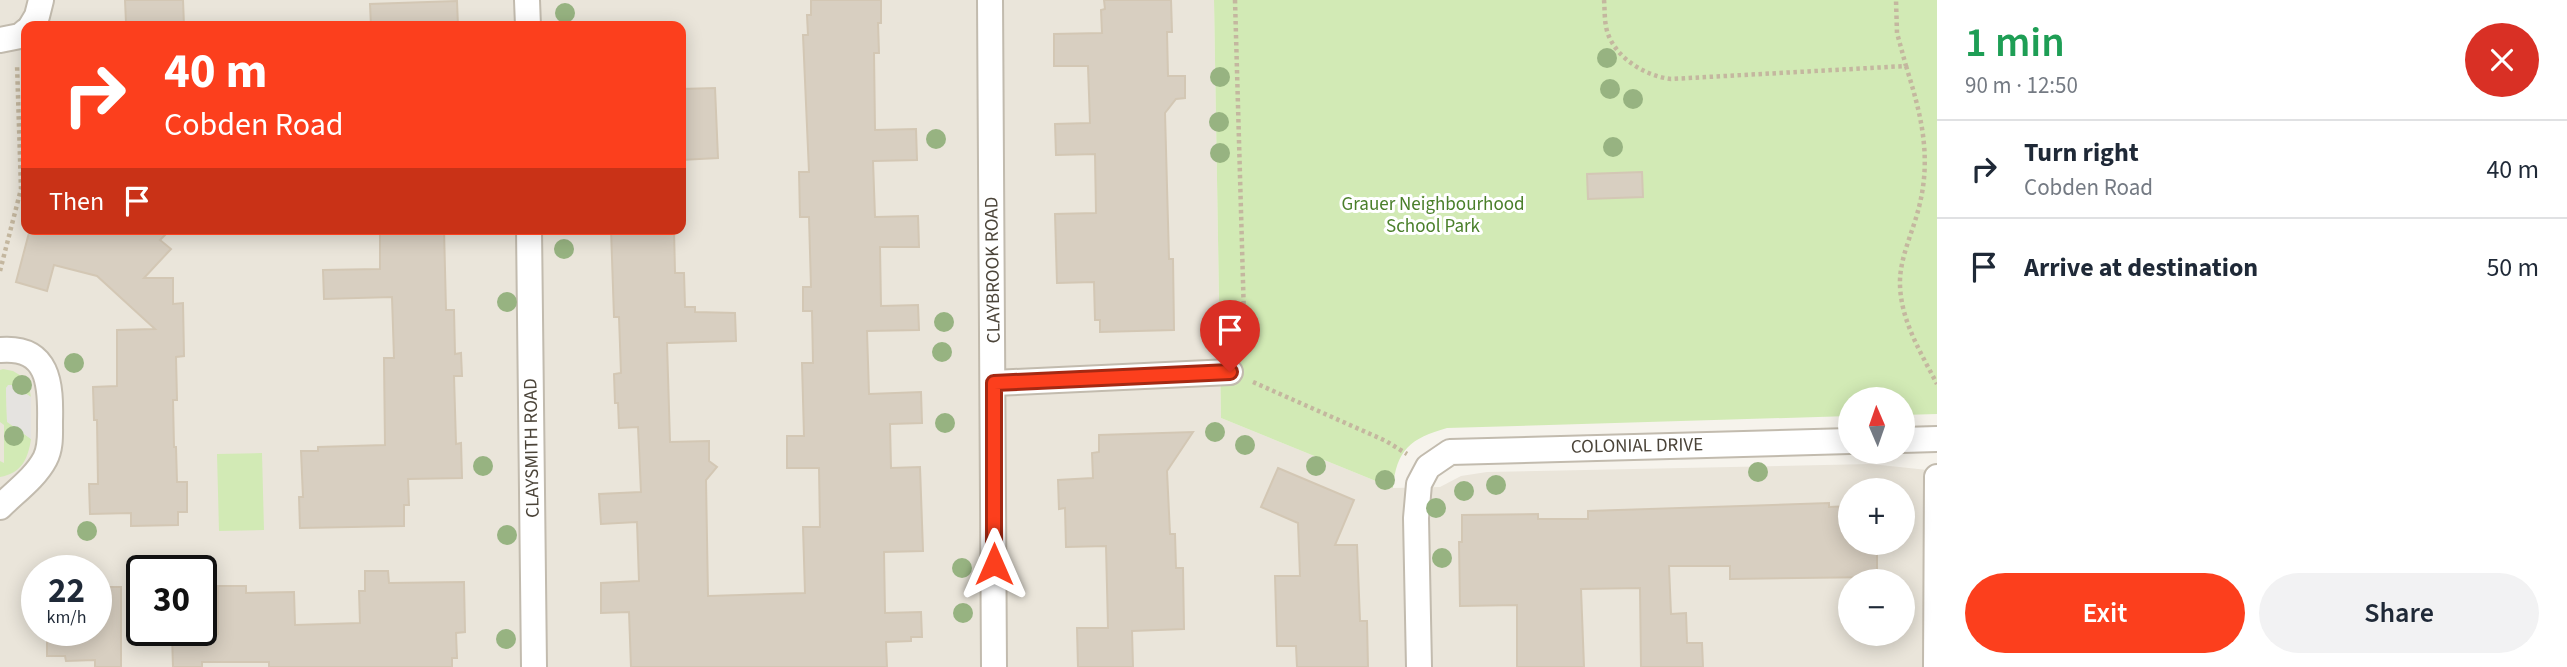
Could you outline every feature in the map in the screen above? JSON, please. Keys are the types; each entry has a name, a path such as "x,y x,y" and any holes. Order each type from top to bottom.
{"street":[{"path":"34,21 41,0"},
{"path":"527,0 528,21"},
{"name":"CLAYBROOK ROAD","path":"990,0 994,667"},
{"path":"0,40 21,35"},
{"name":"CLAYSMITH ROAD","path":"530,235 534,667"},
{"path":"0,350 19,351 40,363 48,379 51,400 50,442 46,459 0,507"},
{"path":"994,383 1244,372"},
{"path":"1915,440 1937,439"},
{"name":"COLONIAL DRIVE","path":"1429,467 1451,452 1476,450 1838,441"},
{"path":"1419,667 1416,518 1419,484 1429,467"},
{"path":"1936,667 1937,477"}],"path":[{"path":"1235,0 1244,372 1266,390 1386,441 1429,467"},
{"path":"1604,0 1605,20 1612,41 1625,58 1657,77 1906,66"},
{"path":"1896,0 1896,23 1921,115 1925,163 1919,207 1901,271 1901,293 1907,321 1937,384"},
{"path":"0,271 21,189 17,60"}],"shaded area":[{"path":"0,0 1214,0 1221,418 1393,488 1440,487 1461,476 1487,472 1871,464 1937,471 1937,667 0,667"},
{"path":"8,385 31,397 31,439 7,422"}],"green space":[{"name":"Grauer Neighbourhood School Park","path":"1214,0 1937,0 1937,414 1915,415 1915,387 1838,387 1838,416 1447,428 1424,436 1408,448 1398,464 1393,488 1221,418"},
{"path":"0,370 13,371 28,380 31,397 12,385 6,388 7,421 31,439 23,464 14,472 0,477 0,461 4,463 4,425 0,422"},
{"path":"262,453 264,530 219,531 217,454"}],"building":[{"path":"125,0 183,0 184,21 126,21"},
{"path":"811,0 881,0 881,23 878,23 879,53 874,53 875,130 916,129 917,160 873,161 875,217 918,216 919,247 880,247 881,306 918,305 919,330 867,331 869,394 921,392 922,423 890,424 891,468 920,467 923,551 884,552 885,613 921,612 922,637 911,637 911,641 886,642 887,667 631,667 629,612 601,613 601,583 639,581 637,522 601,524 599,494 641,492 638,427 619,428 618,403 615,403 614,374 621,373 619,317 614,317 611,235 674,235 675,273 684,273 685,307 695,307 695,312 735,313 736,341 667,343 670,442 709,441 709,461 717,467 706,480 708,596 805,593 803,527 820,527 819,468 787,468 787,436 804,436 802,363 813,363 812,311 803,311 803,287 811,287 809,217 800,217 799,172 809,172 803,35 808,35 807,15 811,15"},
{"path":"1104,0 1171,0 1172,32 1167,32 1168,76 1185,76 1185,98 1176,99 1165,113 1174,330 1100,332 1100,320 1095,320 1094,282 1057,283 1055,214 1096,213 1095,154 1056,155 1055,124 1090,123 1088,66 1054,66 1054,34 1102,33 1101,10 1105,9"},
{"path":"457,1 458,21 371,21 370,4"},
{"path":"715,88 718,158 686,160 686,89"},
{"path":"1642,172 1643,197 1588,199 1587,174"},
{"path":"28,235 165,235 160,240 171,249 144,278 173,278 173,304 183,303 184,356 176,357 177,400 173,400 177,482 187,482 187,512 178,512 178,525 131,526 131,513 90,514 89,484 98,484 97,420 94,420 93,387 117,386 117,330 155,329 97,276 54,265 47,291 16,282"},
{"path":"380,235 444,235 446,310 454,310 455,354 461,353 462,376 454,376 456,444 461,443 462,478 408,479 409,505 404,505 404,526 300,528 299,497 303,497 301,451 318,451 318,447 385,445 384,358 394,358 392,297 324,299 323,270 380,269"},
{"path":"1193,432 1167,471 1170,534 1175,534 1176,568 1183,568 1184,629 1132,631 1133,667 1078,667 1077,628 1108,628 1106,546 1066,547 1065,508 1059,509 1058,480 1093,478 1092,453 1099,452 1099,435"},
{"path":"1278,468 1354,500 1335,545 1357,545 1360,621 1367,621 1368,667 1297,667 1296,646 1277,646 1275,576 1300,576 1298,523 1261,507"},
{"path":"1829,503 1829,507 1838,507 1838,555 1877,555 1877,569 1838,569 1838,578 1730,579 1730,566 1669,566 1671,614 1686,613 1687,643 1702,643 1703,667 1641,667 1640,588 1581,589 1584,667 1517,667 1517,605 1460,606 1459,542 1462,542 1462,515 1538,514 1538,519 1588,519 1588,511"},
{"path":"365,571 388,571 389,583 464,582 465,632 456,633 457,658 452,658 452,667 269,667 269,662 202,662 202,667 173,667 172,646 217,646 218,586 246,586 246,593 294,592 295,625 360,623 359,591 365,591"},
{"path":"112,587 121,587 121,667 95,667 95,660 66,661 65,656 47,656 47,646 112,646"}],"route":[{"path":"994,564 994,383 1230,372"}]}
